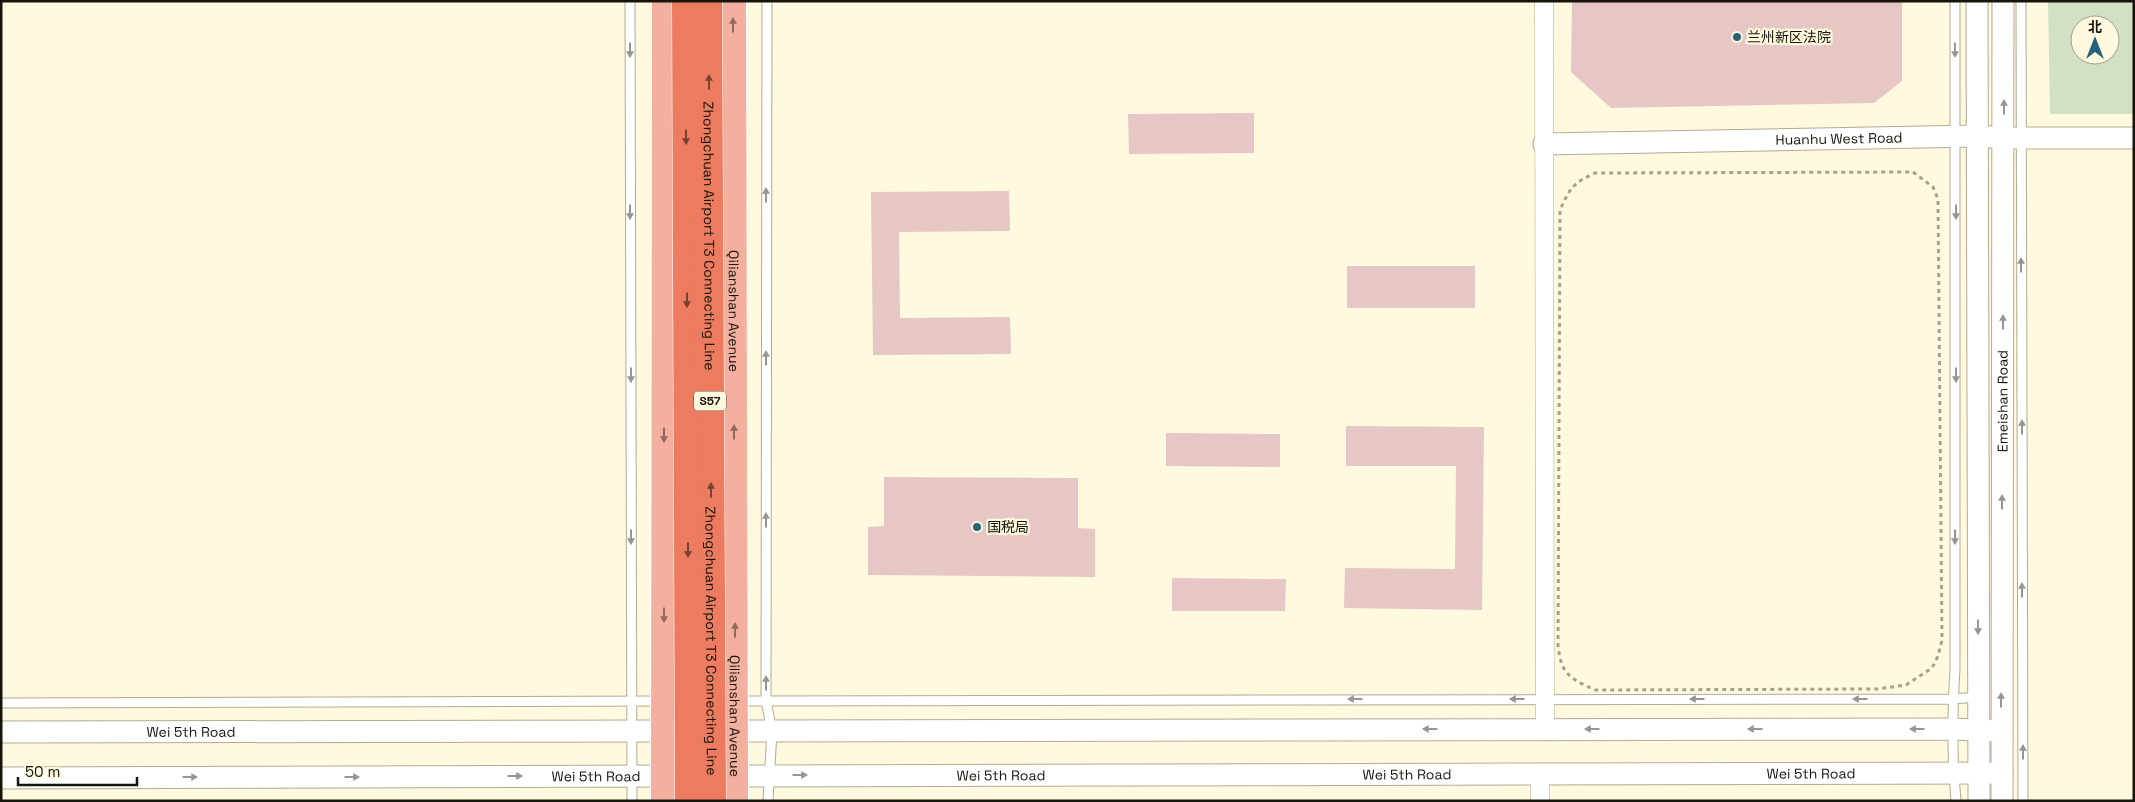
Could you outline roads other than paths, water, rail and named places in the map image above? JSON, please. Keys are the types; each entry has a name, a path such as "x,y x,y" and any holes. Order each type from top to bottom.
{"highway":[{"name":"Zhongchuan Airport T3 Connecting Line","path":"686,1 689,801"},
{"name":"Zhongchuan Airport T3 Connecting Line","path":"708,1 712,801"}],"main road":[{"path":"664,788 664,731 673,701 665,1"},
{"name":"Qilianshan Avenue","path":"733,1 726,701 735,731 735,788"}],"street":[{"path":"1544,1 1545,729"},
{"name":"Emeishan Road","path":"1977,1 1966,136 1979,801"},
{"name":"Emeishan Road","path":"2002,801 2001,731 2012,138 2003,1"},
{"name":"Huanhu West Road","path":"1544,144 1966,136 2134,138"},
{"name":"Wei 5th Road","path":"1,732 1545,729 1953,729 2001,731"},
{"path":"1540,773 1540,801"},
{"name":"Wei 5th Road","path":"1,778 632,776 664,788 735,788 768,775 2002,773"}],"lane":[{"path":"630,1 632,801"},
{"path":"767,1 766,701 772,731 768,801"},
{"path":"1955,1 1966,136 1953,699 1956,801"},
{"path":"2021,1 2012,138 2023,801"},
{"path":"1,703 1953,699 1978,697"}],"place":[{"name":"兰州新区法院","path":"1737,37"},
{"name":"国税局","path":"977,527"}]}
